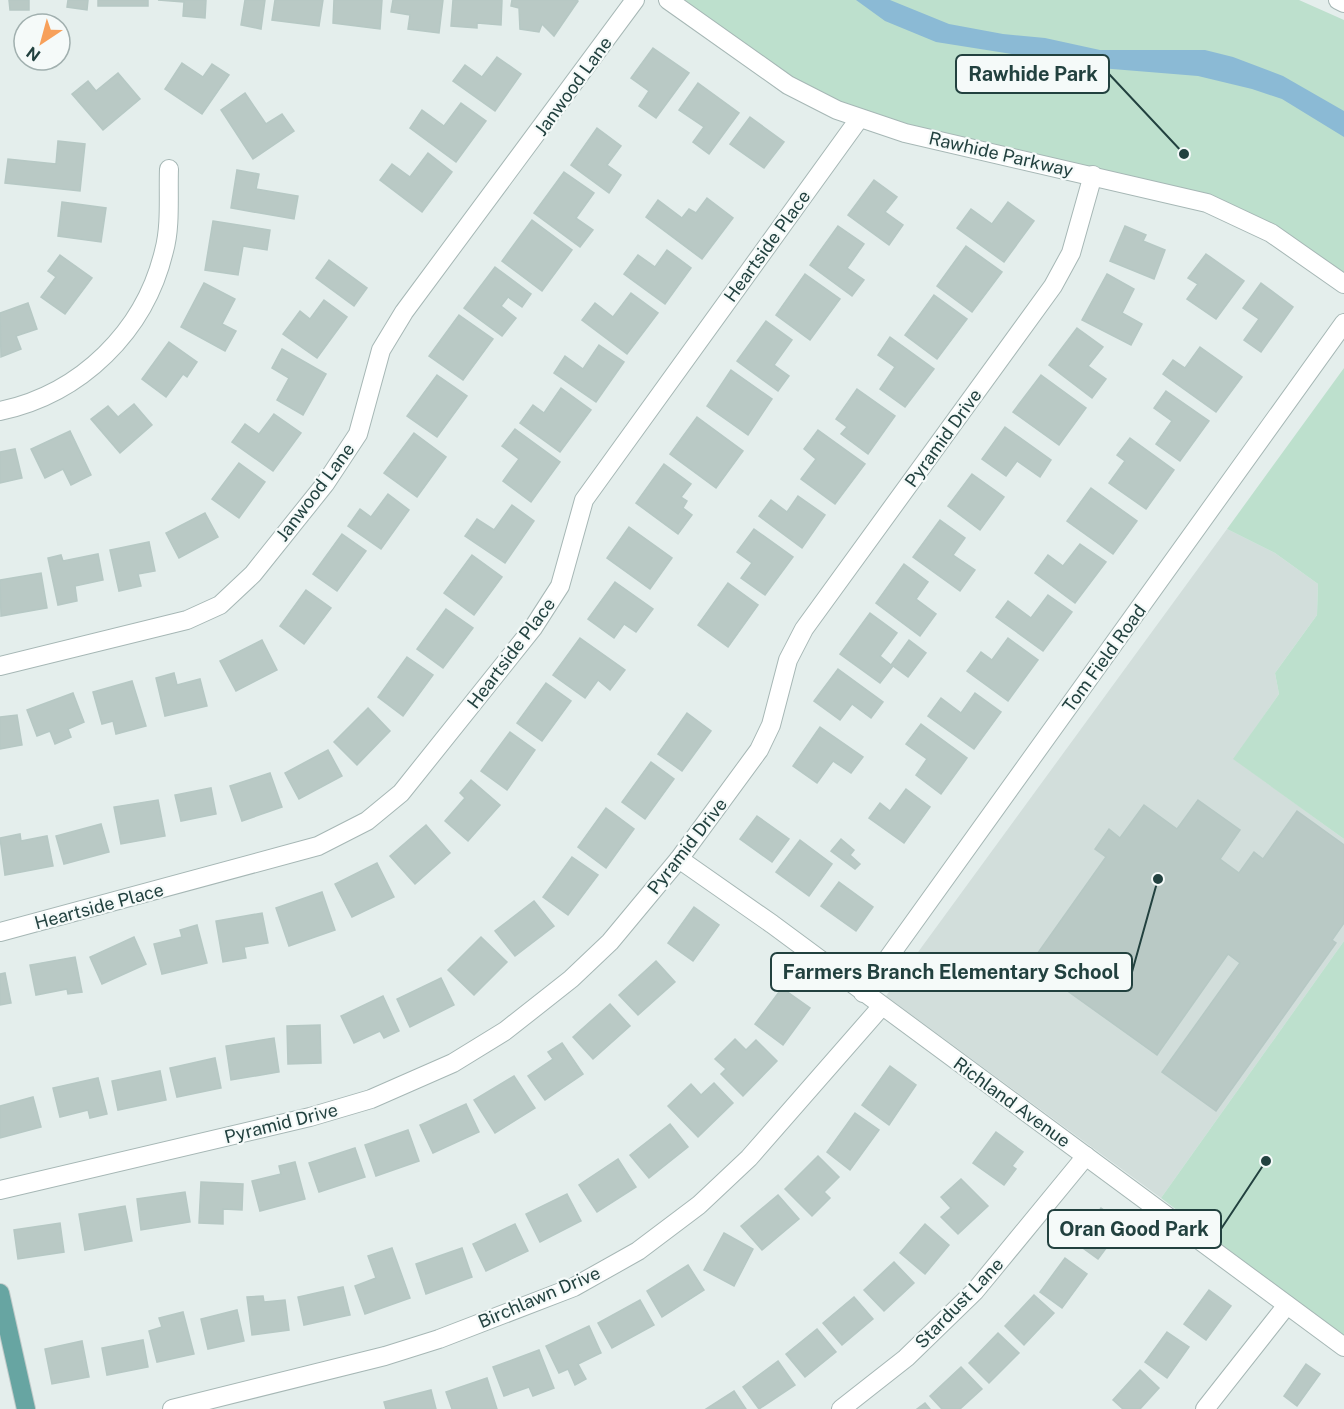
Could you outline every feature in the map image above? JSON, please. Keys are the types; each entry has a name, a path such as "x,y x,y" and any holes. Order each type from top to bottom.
{"main road":[{"path":"0,1293 26,1409"}],"street":[{"name":"Janwood Lane","path":"0,666 186,620 220,605 253,574 325,484 358,434 381,350 405,312 635,0"},
{"name":"Rawhide Parkway","path":"668,0 788,85 859,119 905,133 1179,194 1238,215 1291,245 1344,284"},
{"path":"1338,0 1344,3"},
{"name":"Heartside Place","path":"0,932 318,846 367,821 401,793 533,628 560,586 584,500 859,119"},
{"path":"0,411 54,392 82,376 117,344 138,314 151,291 165,249 169,169"},
{"name":"Pyramid Drive","path":"0,1190 309,1117 371,1099 453,1063 505,1031 571,979 610,942 679,859 759,750 771,725 788,660 804,628 1053,286 1071,253 1093,175"},
{"name":"Tom Field Road","path":"863,993 1344,323"},
{"name":"Richland Avenue","path":"679,859 1344,1347"},
{"name":"Birchlawn Drive","path":"172,1409 385,1356 439,1339 574,1287 638,1251 699,1205 749,1158 882,1006"},
{"name":"Stardust Lane","path":"841,1409 906,1358 975,1291 1086,1156"},
{"path":"1205,1409 1287,1305"}],"shaded area":[{"path":"1227,529 1275,553 1318,584 1317,615 1275,673 1279,694 1234,759 1344,839 1344,941 1161,1198 886,996"}],"green space":[{"path":"675,0 1299,0 1344,20 1344,278 1263,223 862,116 791,82"},
{"path":"1344,368 1344,839 1233,759 1279,694 1275,673 1317,615 1318,584 1275,553 1227,529"},
{"path":"1344,941 1344,1338 1161,1198"}],"water":[{"path":"856,0 890,0 949,24 1003,34 1045,38 1100,50 1205,50 1233,57 1283,76 1344,111 1344,137 1282,99 1252,89 1198,76 1100,68 936,42 885,21"}],"building":[{"path":"9,0 29,0 29,10 10,10"},
{"path":"68,0 88,0 87,10 67,7"},
{"path":"98,0 148,0 148,6 98,6"},
{"path":"158,0 206,0 205,18 183,16 184,2"},
{"path":"245,0 265,0 261,29 241,25"},
{"path":"275,0 323,0 319,26 272,20"},
{"path":"334,0 382,0 380,29 333,23"},
{"path":"393,0 443,0 439,33 408,29 410,15 391,12"},
{"path":"453,0 502,0 501,25 477,23 477,28 451,26"},
{"path":"512,0 578,1 554,36 542,24 539,32 520,29 519,8 511,6"},
{"path":"653,48 689,73 656,118 639,106 649,91 631,78"},
{"path":"497,57 521,74 495,111 453,81 465,65 482,77"},
{"path":"182,63 203,77 212,64 229,75 202,114 165,89"},
{"path":"118,73 140,99 103,130 72,94 88,81 96,91"},
{"path":"698,83 739,113 709,154 693,142 704,127 679,110"},
{"path":"245,93 266,124 282,114 294,131 253,159 221,110"},
{"path":"461,103 486,121 456,162 410,128 422,110 444,126"},
{"path":"750,117 784,142 764,168 730,144"},
{"path":"597,128 621,146 607,165 621,175 609,193 571,165"},
{"path":"58,141 85,144 80,191 5,183 8,159 56,164"},
{"path":"428,153 452,172 422,212 380,180 392,164 410,177"},
{"path":"237,170 259,174 256,189 298,196 294,219 231,208"},
{"path":"564,172 594,193 576,218 593,230 580,247 534,213"},
{"path":"874,180 897,197 885,212 903,225 889,245 848,215"},
{"path":"707,198 733,218 702,259 646,217 658,200 682,218 689,209 696,213"},
{"path":"62,202 106,208 101,242 58,236"},
{"path":"1008,202 1034,221 1004,262 957,228 971,209 992,224"},
{"path":"532,220 572,250 542,291 502,261"},
{"path":"213,221 270,230 267,250 243,246 238,275 205,270"},
{"path":"838,226 864,244 847,268 864,280 852,296 810,265"},
{"path":"1125,226 1146,235 1143,241 1165,250 1154,279 1110,261"},
{"path":"966,246 1002,272 972,312 937,286"},
{"path":"667,250 691,268 665,304 624,274 638,255 655,267"},
{"path":"1206,254 1244,281 1216,319 1187,299 1198,284 1188,278"},
{"path":"60,255 92,278 65,314 41,297 56,277 48,271"},
{"path":"329,260 367,288 354,306 316,278"},
{"path":"495,267 531,294 522,307 508,297 501,306 516,318 502,336 464,308"},
{"path":"805,274 840,299 810,340 776,315"},
{"path":"1107,274 1134,289 1122,313 1142,324 1131,345 1082,320"},
{"path":"204,283 235,299 222,324 236,331 225,351 181,327"},
{"path":"1261,283 1293,307 1261,352 1244,340 1259,319 1243,308"},
{"path":"631,293 658,313 627,354 582,320 595,303 613,317"},
{"path":"934,295 967,319 937,359 905,335"},
{"path":"324,300 347,317 317,358 283,334 300,311 310,319"},
{"path":"28,303 37,329 16,336 21,349 1,357 0,313"},
{"path":"459,315 493,339 463,380 429,356"},
{"path":"766,321 792,340 774,365 789,376 778,391 737,361"},
{"path":"1077,328 1103,347 1088,366 1106,379 1092,398 1049,365"},
{"path":"890,337 934,369 905,407 880,389 895,367 878,355"},
{"path":"169,342 197,362 187,377 183,374 166,397 142,379"},
{"path":"599,345 624,362 596,402 554,373 565,356 583,369"},
{"path":"1200,347 1242,377 1216,412 1163,374 1173,360 1185,368"},
{"path":"282,349 326,374 303,415 277,400 289,378 272,368"},
{"path":"731,370 772,399 748,435 707,406"},
{"path":"437,375 467,396 437,437 407,416"},
{"path":"1041,375 1086,408 1059,445 1013,412"},
{"path":"561,388 591,410 560,452 520,423 533,405 544,413"},
{"path":"857,389 895,416 868,454 841,434 847,427 836,419"},
{"path":"1166,391 1209,421 1180,461 1156,444 1172,421 1154,408"},
{"path":"134,404 152,425 120,453 91,419 108,406 118,417"},
{"path":"274,414 301,433 273,471 232,442 245,424 259,434"},
{"path":"697,417 743,451 716,488 670,454"},
{"path":"1005,427 1051,460 1040,477 1017,461 1006,476 982,459"},
{"path":"515,429 560,462 531,502 503,481 519,459 502,446"},
{"path":"818,430 865,464 835,504 801,479 816,459 804,449"},
{"path":"70,431 91,475 71,485 63,469 45,478 31,449"},
{"path":"414,433 446,457 417,497 384,473"},
{"path":"1130,438 1174,470 1146,509 1109,483 1125,461 1117,455"},
{"path":"15,449 22,478 0,483 0,452"},
{"path":"239,463 265,482 239,518 212,499"},
{"path":"664,464 691,484 681,497 687,501 683,508 692,515 678,534 636,503"},
{"path":"972,474 1004,497 980,530 948,506"},
{"path":"1091,488 1137,521 1113,554 1067,521"},
{"path":"388,494 409,510 381,549 348,526 360,509 371,517"},
{"path":"798,496 825,515 802,548 759,516 771,500 787,512"},
{"path":"512,505 534,521 505,563 465,536 477,519 494,530"},
{"path":"205,513 218,537 179,558 166,533"},
{"path":"940,520 965,538 953,555 975,570 960,591 913,557"},
{"path":"629,527 672,558 650,589 607,558"},
{"path":"754,529 793,557 765,595 741,578 752,563 737,552"},
{"path":"342,534 366,551 337,591 313,574"},
{"path":"149,542 155,571 138,574 141,586 119,591 110,550"},
{"path":"1080,544 1106,562 1075,603 1035,573 1048,555 1063,566"},
{"path":"98,554 103,580 75,586 77,601 58,605 48,558 61,555 63,561"},
{"path":"472,555 502,577 474,615 444,593"},
{"path":"904,564 928,582 916,599 936,614 920,636 876,603"},
{"path":"41,573 47,608 1,616 0,580"},
{"path":"615,582 653,609 636,632 624,624 614,638 588,619"},
{"path":"728,583 758,605 728,647 698,625"},
{"path":"306,590 331,608 304,644 280,626"},
{"path":"1048,595 1072,612 1043,651 996,617 1008,601 1031,618"},
{"path":"446,609 473,628 443,668 417,649"},
{"path":"870,613 897,633 880,656 891,665 909,640 926,653 908,677 893,666 880,683 840,654"},
{"path":"580,638 625,670 610,690 598,680 585,698 553,675"},
{"path":"1008,638 1038,660 1008,701 967,671 981,652 992,660"},
{"path":"262,640 277,670 236,691 220,661"},
{"path":"407,657 433,675 403,716 378,697"},
{"path":"838,669 883,702 871,718 852,704 840,720 814,701"},
{"path":"174,673 177,685 200,679 207,706 165,716 156,678"},
{"path":"132,681 146,726 116,734 113,721 102,724 93,692"},
{"path":"546,683 571,701 542,741 517,723"},
{"path":"73,693 84,722 68,729 71,737 55,744 50,731 37,736 27,710"},
{"path":"975,693 1001,712 974,749 928,716 941,698 961,713"},
{"path":"368,708 390,731 357,765 334,742"},
{"path":"687,713 711,731 682,771 658,754"},
{"path":"17,715 22,745 0,749 0,717"},
{"path":"921,724 967,758 941,794 916,775 927,759 906,744"},
{"path":"820,727 863,757 851,773 833,761 817,783 793,766"},
{"path":"510,732 535,750 507,790 481,771"},
{"path":"328,750 342,776 299,799 285,773"},
{"path":"651,762 674,779 645,819 622,802"},
{"path":"270,773 282,807 242,821 230,786"},
{"path":"471,780 500,805 468,841 445,821 465,798 460,793"},
{"path":"211,788 216,814 181,821 175,795"},
{"path":"906,789 930,807 904,843 869,818 880,803 890,811"},
{"path":"158,800 165,836 121,844 114,807"},
{"path":"1198,800 1240,830 1220,859 1239,873 1254,852 1263,859 1297,811 1344,845 1344,923 1332,940 1336,943 1216,1111 1162,1072 1240,963 1228,954 1157,1055 1030,964 1106,857 1095,849 1109,829 1120,838 1144,805 1177,829"},
{"path":"606,808 634,829 606,868 578,847"},
{"path":"757,816 789,839 772,862 740,839"},
{"path":"101,824 109,852 64,864 56,836"},
{"path":"426,825 450,853 415,884 390,856"},
{"path":"20,834 21,841 47,836 53,866 5,875 0,838"},
{"path":"841,839 854,850 850,855 860,864 855,869 831,851"},
{"path":"800,840 832,864 809,896 776,872"},
{"path":"572,857 598,875 568,915 543,897"},
{"path":"377,863 394,897 352,917 335,884"},
{"path":"839,882 873,907 856,931 821,906"},
{"path":"322,892 335,930 289,946 276,908"},
{"path":"534,901 554,926 515,956 495,931"},
{"path":"694,907 719,925 693,961 668,943"},
{"path":"262,913 268,943 244,947 246,958 223,962 216,921"},
{"path":"197,925 207,963 162,974 154,944 182,937 180,930"},
{"path":"134,937 146,964 102,984 90,957"},
{"path":"481,937 507,962 474,995 448,970"},
{"path":"75,957 82,992 68,994 67,989 36,995 30,965"},
{"path":"656,961 675,982 638,1015 619,995"},
{"path":"5,973 11,1003 0,1005 0,974"},
{"path":"441,978 454,1005 410,1027 397,999"},
{"path":"782,988 810,1008 783,1045 755,1024"},
{"path":"383,996 399,1031 384,1038 380,1031 354,1043 341,1016"},
{"path":"610,1004 630,1026 593,1059 573,1037"},
{"path":"320,1025 321,1063 288,1064 287,1026"},
{"path":"274,1038 279,1072 231,1080 226,1046"},
{"path":"735,1039 746,1050 756,1040 777,1061 743,1096 721,1074 726,1069 715,1059"},
{"path":"562,1043 583,1074 545,1100 528,1076 553,1059 548,1052"},
{"path":"215,1058 221,1088 177,1097 170,1068"},
{"path":"890,1066 916,1085 889,1125 862,1105"},
{"path":"160,1071 166,1100 118,1110 112,1081"},
{"path":"514,1076 535,1108 495,1133 474,1100"},
{"path":"98,1078 107,1114 90,1118 88,1110 60,1117 53,1088"},
{"path":"714,1083 733,1103 698,1137 668,1106 691,1084 701,1095"},
{"path":"33,1097 41,1127 0,1138 0,1106"},
{"path":"466,1104 479,1132 433,1153 420,1125"},
{"path":"855,1113 879,1130 850,1170 827,1152"},
{"path":"670,1124 688,1147 649,1178 630,1155"},
{"path":"408,1130 419,1161 376,1176 365,1145"},
{"path":"996,1132 1023,1152 1012,1166 1016,1169 1004,1185 973,1163"},
{"path":"355,1148 365,1177 319,1192 309,1163"},
{"path":"818,1156 839,1177 824,1192 830,1198 812,1216 785,1189"},
{"path":"618,1159 636,1187 597,1212 579,1185"},
{"path":"295,1162 305,1199 260,1211 252,1181 281,1174 279,1166"},
{"path":"961,1179 988,1206 958,1234 941,1217 951,1208 941,1197"},
{"path":"201,1182 243,1184 242,1210 223,1209 223,1224 199,1223"},
{"path":"185,1192 190,1222 141,1230 137,1199"},
{"path":"567,1194 581,1221 540,1242 526,1214"},
{"path":"778,1195 799,1219 762,1250 741,1226"},
{"path":"125,1206 132,1241 85,1250 79,1214"},
{"path":"1101,1208 1124,1224 1098,1259 1076,1243"},
{"path":"60,1223 64,1252 18,1259 14,1230"},
{"path":"515,1224 528,1251 486,1271 473,1244"},
{"path":"925,1224 949,1245 925,1274 900,1253"},
{"path":"724,1233 753,1249 734,1286 704,1270"},
{"path":"392,1248 410,1298 365,1314 355,1286 376,1278 368,1256"},
{"path":"462,1248 472,1277 426,1294 416,1264"},
{"path":"1065,1258 1087,1274 1062,1308 1040,1292"},
{"path":"894,1262 914,1283 884,1311 864,1290"},
{"path":"688,1265 704,1290 662,1317 647,1291"},
{"path":"343,1287 350,1315 304,1325 298,1297"},
{"path":"1209,1290 1231,1306 1206,1340 1184,1324"},
{"path":"1034,1295 1054,1313 1024,1345 1005,1326"},
{"path":"263,1296 264,1302 285,1300 289,1330 252,1335 247,1297"},
{"path":"854,1297 873,1319 842,1345 823,1323"},
{"path":"640,1300 654,1325 612,1348 598,1323"},
{"path":"237,1310 244,1341 208,1349 201,1319"},
{"path":"183,1312 194,1354 157,1362 149,1331 162,1327 159,1318"},
{"path":"589,1326 601,1353 578,1364 586,1379 575,1385 568,1369 559,1373 546,1346"},
{"path":"817,1329 836,1352 805,1377 786,1354"},
{"path":"1167,1332 1189,1347 1167,1378 1145,1362"},
{"path":"998,1333 1019,1353 989,1383 969,1363"},
{"path":"143,1340 148,1367 107,1375 102,1348"},
{"path":"82,1341 89,1377 52,1384 45,1349"},
{"path":"539,1350 554,1388 533,1396 529,1387 504,1396 493,1367"},
{"path":"778,1361 795,1385 759,1409 743,1387"},
{"path":"1306,1364 1320,1374 1297,1406 1284,1396"},
{"path":"961,1367 982,1389 960,1409 942,1409 930,1396"},
{"path":"1140,1370 1159,1388 1140,1409 1123,1409 1113,1400"},
{"path":"487,1378 497,1409 452,1409 446,1392"},
{"path":"431,1390 436,1409 386,1409 384,1402"},
{"path":"734,1391 746,1409 706,1409"},
{"path":"925,1403 930,1409 917,1409"}],"place":[{"name":"Rawhide Park","path":"1184,154"},
{"name":"Farmers Branch Elementary School","path":"1158,879"},
{"name":"Oran Good Park","path":"1266,1161"}]}
